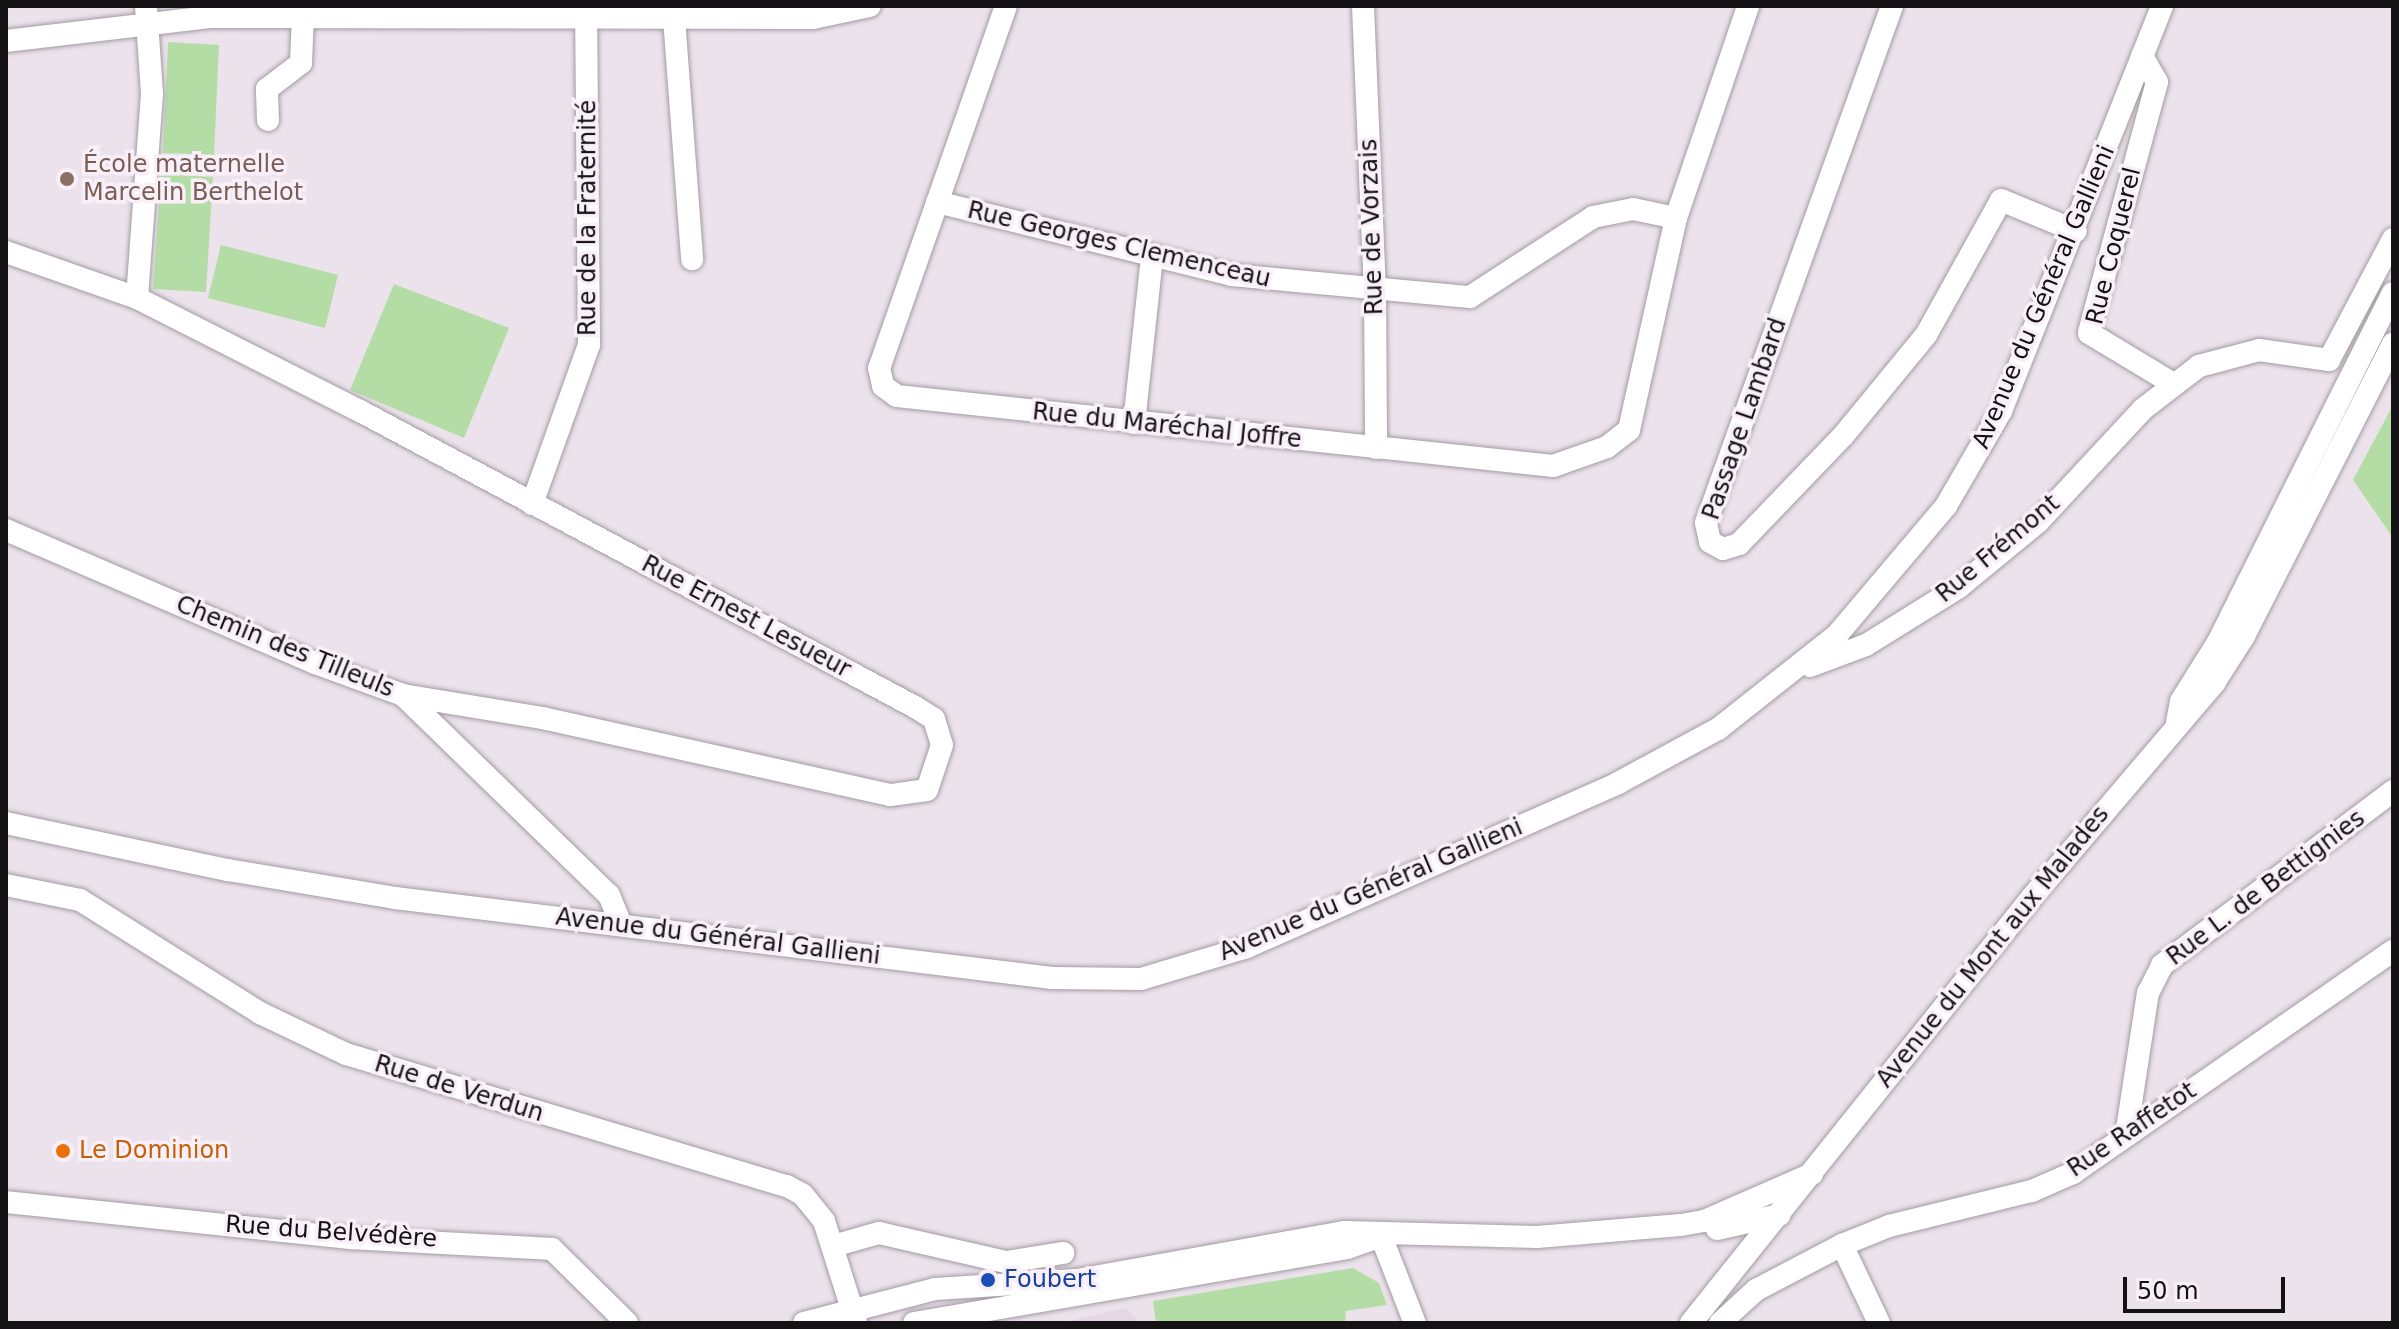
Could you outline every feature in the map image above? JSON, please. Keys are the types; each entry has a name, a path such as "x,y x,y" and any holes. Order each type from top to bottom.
{"street":[{"path":"6,41 148,14 813,18 870,6"},
{"name":"Rue du Maréchal Joffre","path":"1006,6 879,368 888,393 1544,468 1618,441 1633,419 1676,218"},
{"name":"Rue de Vorzais","path":"1363,6 1375,290 1376,448"},
{"path":"1676,218 1748,6"},
{"name":"Passage Lambard","path":"1892,6 1706,523 1710,542 1723,549 1739,544 1843,436 1926,335 2001,200 2076,231"},
{"name":"Avenue du Général Gallieni","path":"6,823 228,870 395,898 1052,978 1141,979 1247,947 1618,783 1718,729 1794,672 1876,594 1973,465 2076,231 2162,6"},
{"path":"137,298 152,94 148,14"},
{"path":"268,120 267,89 301,63 303,16"},
{"path":"674,18 692,259"},
{"name":"Rue de la Fraternité","path":"532,504 589,345 586,19"},
{"name":"Rue Coquerel","path":"2142,56 2157,82 2089,333 2172,383"},
{"name":"Rue Georges Clemenceau","path":"937,202 1232,275 1470,297 1593,217 1633,209 1676,218"},
{"path":"2172,383 2199,366 2259,350 2329,360 2393,239"},
{"name":"Rue Ernest Lesueur","path":"6,252 137,298 532,504 934,719 942,745 932,785 918,795 890,795 528,715 403,695"},
{"path":"1134,423 1152,256"},
{"name":"Avenue du Mont aux Malades","path":"2177,722 2181,701 2218,642 2393,293"},
{"name":"Avenue du Mont aux Malades","path":"804,1323 854,1316 935,1289 1031,1287 1286,1239 1344,1232 1381,1236 1587,1235 1711,1225 1779,1215 2177,722 2194,710 2244,636 2393,344"},
{"name":"Rue Frémont","path":"1794,672 1866,645 1959,587 2038,522 2172,383"},
{"name":"Chemin des Tilleuls","path":"6,530 315,663 403,695 609,895 621,925"},
{"name":"Rue L. de Bettignies","path":"2126,1136 2148,993 2162,965 2393,791"},
{"name":"Rue de Verdun","path":"6,885 80,900 260,1013 346,1054 787,1186 819,1212 833,1246 854,1316"},
{"name":"Rue Raffetot","path":"1720,1323 1756,1290 1842,1245 1889,1226 2032,1191 2073,1173 2393,951"},
{"name":"Avenue du Mont aux Malades","path":"1711,1225 1812,1174"},
{"name":"Rue du Belvédère","path":"6,1202 351,1238 552,1249 627,1323"},
{"path":"1691,1323 1779,1215"},
{"path":"1711,1225 1737,1266"},
{"path":"833,1246 879,1233 1006,1262 1063,1253"},
{"path":"1381,1236 1415,1323"},
{"name":"Avenue du Mont aux Malades","path":"914,1323 1347,1248 1381,1236"},
{"path":"1842,1245 1879,1323"}],"shaded area":[{"path":"1125,1308 1141,1323 1060,1323"}],"green space":[{"path":"168,42 219,45 214,155 163,153"},
{"path":"161,174 213,177 206,292 153,289"},
{"path":"221,245 338,275 325,328 208,298"},
{"path":"394,284 509,328 464,438 350,390"},
{"path":"2393,405 2393,538 2353,480"},
{"path":"1353,1268 1379,1283 1387,1305 1346,1311 1345,1323 1156,1323 1153,1301"}],"place":[{"name":"École maternelle Marcelin Berthelot","path":"67,179"},
{"name":"Le Dominion","path":"63,1151"},
{"name":"Foubert","path":"988,1280"}]}
